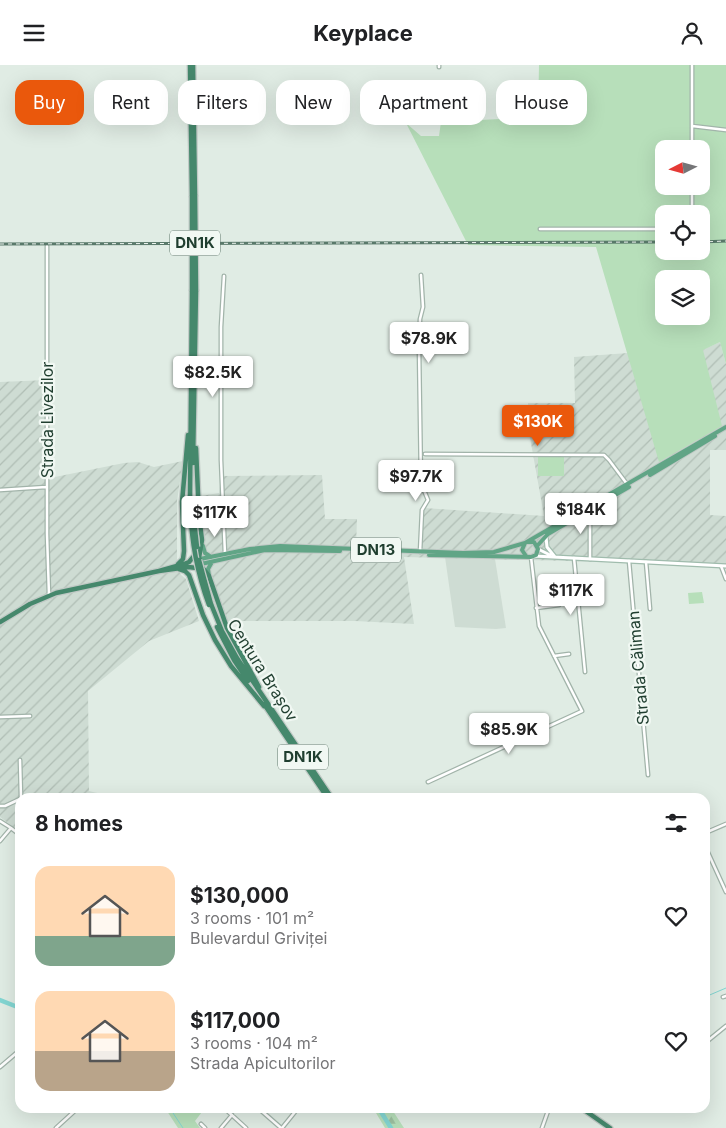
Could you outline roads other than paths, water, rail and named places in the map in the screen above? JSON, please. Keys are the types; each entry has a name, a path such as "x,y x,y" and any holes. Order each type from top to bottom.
{"highway":[{"name":"Centura Brașov","path":"192,65 194,291 193,544 198,569 210,605 220,633 234,660 326,793"},
{"name":"DN1K","path":"184,547 182,511 188,433 192,421"},
{"path":"192,421 202,540 200,562 209,576 227,628 274,717"},
{"path":"184,547 193,568 192,581"},
{"path":"184,547 183,559 175,568 185,571 192,581 203,615 218,646 231,665 274,717"},
{"name":"DN13","path":"0,622 49,595 158,571 175,568 193,568 200,562 194,556 175,568"},
{"path":"584,1113 605,1128"},
{"path":"589,1113 610,1128"}],"main road":[{"name":"DN13","path":"200,562 250,549 280,546 420,552 485,553 504,550 526,543 590,510 726,429"},
{"path":"555,557 547,547 546,539 548,532 726,429"},
{"name":"DN13","path":"211,559 281,549 533,557 548,532"},
{"path":"202,540 204,551 211,559 208,567 209,576"},
{"path":"526,556 522,550 526,543 534,542 538,547 555,557"},
{"path":"533,557 726,566"}],"street":[{"path":"692,65 692,140"},
{"path":"692,126 726,130"},
{"path":"540,229 655,229"},
{"name":"Strada Livezilor","path":"47,246 49,595"},
{"path":"420,552 422,508 428,500 421,485 420,454 419,347 420,319 424,307 421,275"},
{"path":"224,276 221,327 221,461 225,554"},
{"path":"425,454 604,455 627,485"},
{"path":"0,490 47,487"},
{"path":"590,510 590,559"},
{"path":"428,782 582,711 540,630 536,608 533,557"},
{"path":"574,558 585,672"},
{"name":"Strada Căliman","path":"630,561 648,775"},
{"path":"646,561 650,609"},
{"path":"721,566 726,579"},
{"path":"536,608 559,605 561,603 560,588"},
{"path":"554,656 569,654"},
{"path":"0,717 30,716"},
{"path":"20,760 20,793"},
{"path":"0,806 5,806 15,801"},
{"path":"0,821 15,831"},
{"path":"710,831 726,824"},
{"path":"0,841 11,828"},
{"path":"710,857 726,892"},
{"path":"710,1039 726,1026"},
{"path":"0,1067 15,1054"},
{"path":"56,1128 72,1113"},
{"path":"230,1113 246,1128"},
{"path":"264,1113 281,1128 294,1113"},
{"path":"542,1128 547,1113"},
{"path":"221,1128 232,1115"},
{"path":"201,1124 205,1128"},
{"path":"284,1125 288,1128"}],"waterway":[{"path":"710,995 726,988"},
{"path":"0,1000 15,1006"},
{"path":"173,1113 183,1128"},
{"path":"382,1113 391,1128"}],"railway":[{"path":"710,242 726,241"},
{"path":"0,244 655,242"}]}
